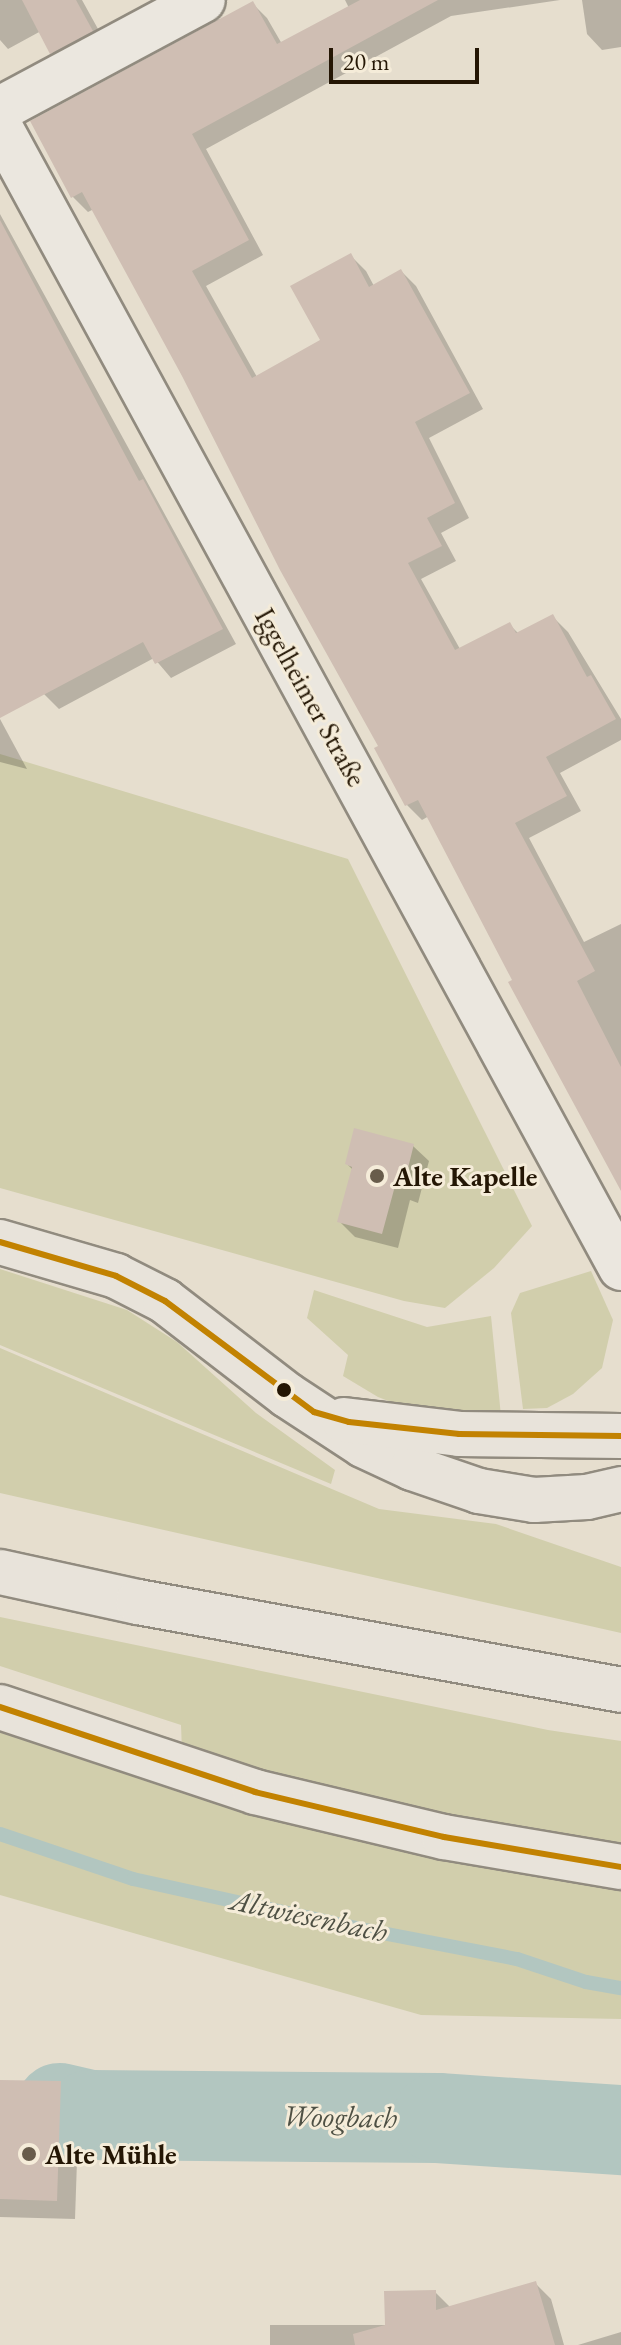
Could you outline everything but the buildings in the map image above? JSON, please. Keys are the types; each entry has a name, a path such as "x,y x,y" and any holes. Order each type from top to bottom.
{"main road":[{"path":"0,1242 116,1276 165,1301 314,1412 363,1445 412,1468 479,1491 534,1500 587,1497 621,1489"},
{"path":"314,1412 349,1422 459,1434 621,1436"},
{"path":"0,1572 153,1605 618,1689"},
{"path":"0,1707 255,1792 444,1837 621,1867"}],"street":[{"path":"0,109 203,0"},
{"name":"Iggelheimer Straße","path":"0,127 621,1268"}],"shaded area":[{"path":"0,754 348,859 532,1226 494,1268 445,1308 404,1301 0,1188"},
{"path":"0,1269 127,1310 177,1342 256,1413 335,1470 331,1484 0,1345"},
{"path":"591,1271 613,1320 602,1368 573,1394 547,1408 523,1409 511,1313 520,1293"},
{"path":"314,1290 427,1327 491,1316 501,1416 412,1410 378,1397 343,1376 348,1355 307,1318"},
{"path":"0,1348 379,1509 496,1524 621,1567 621,1633 0,1493"},
{"path":"0,1617 548,1730 621,1741 621,1850 506,1832 182,1751 181,1725 0,1666"},
{"path":"0,1726 621,1884 621,2019 421,2015 0,1895"}],"waterway":[{"name":"Altwiesenbach","path":"0,1834 133,1879 356,1928 517,1959 586,1982 621,1988"},
{"name":"Woogbach","path":"60,2108 90,2115 438,2118 621,2130"}],"transit line":[{"path":"0,1242 116,1276 165,1301 314,1412 349,1422 459,1434 621,1436"},
{"path":"0,1707 255,1792 444,1837 621,1867"}],"place":[{"name":"Alte Kapelle","path":"377,1176"},
{"name":"Alte Mühle","path":"29,2154"}]}
